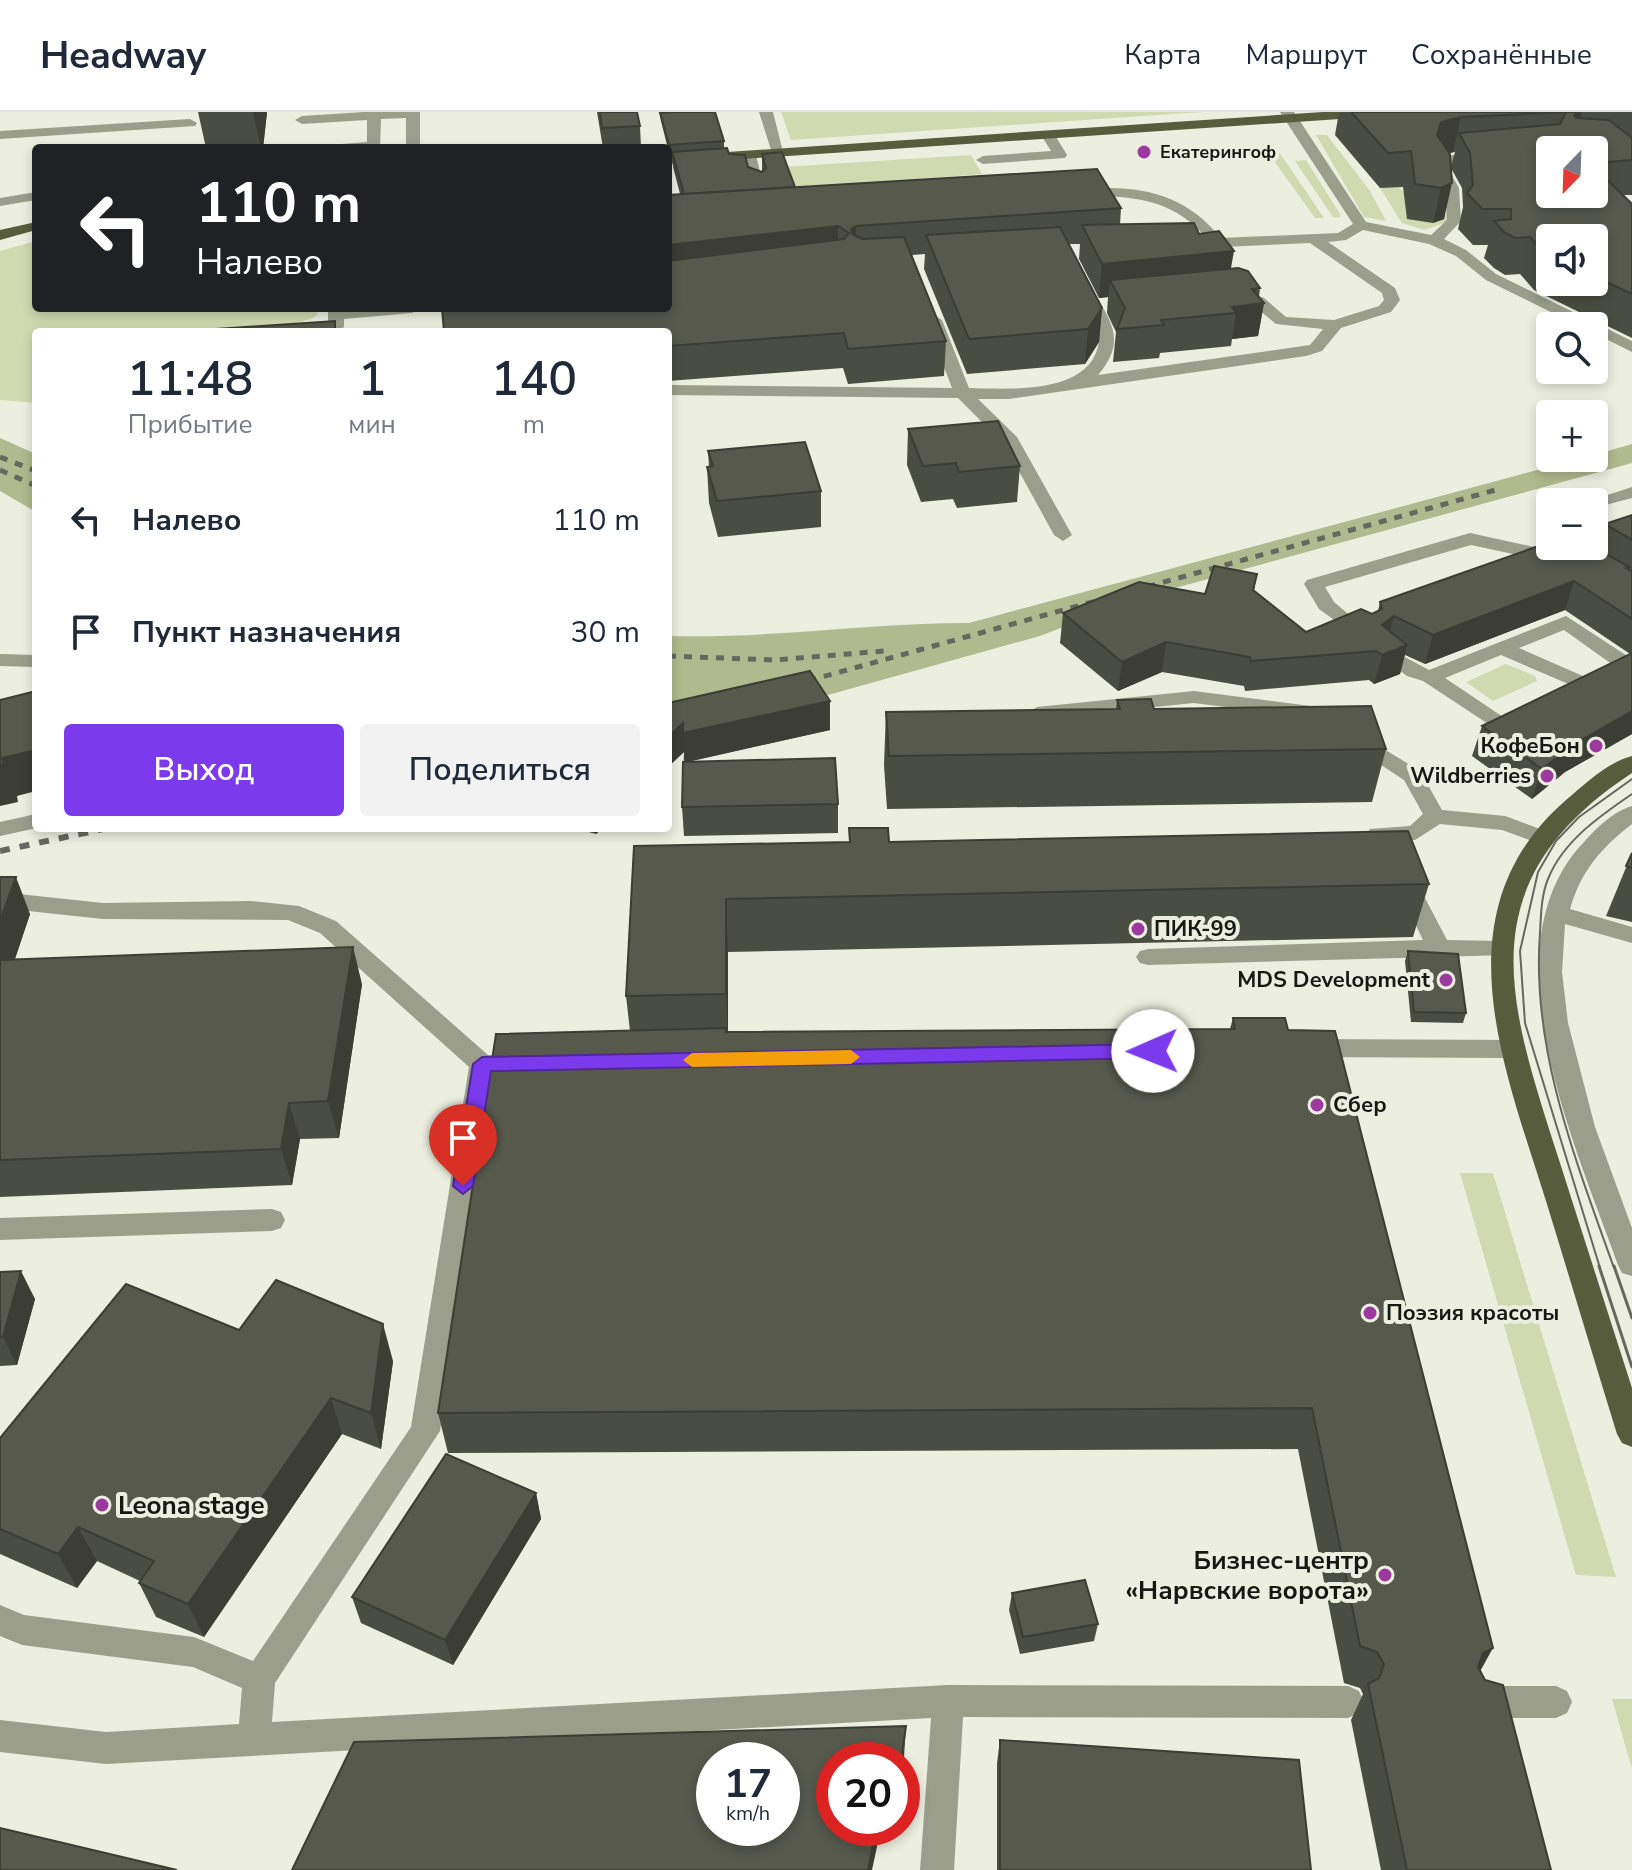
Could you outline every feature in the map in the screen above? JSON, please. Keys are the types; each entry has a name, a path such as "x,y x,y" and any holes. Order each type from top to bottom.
{"main road":[{"path":"672,160 1048,135 1288,115 1384,112"},
{"path":"0,235 32,227"},
{"path":"1632,763 1563,812 1540,837 1521,867 1513,889 1501,949 1505,1020 1511,1049 1632,1434"}],"street":[{"path":"302,120 413,112 413,144"},
{"path":"766,112 779,153"},
{"path":"374,115 374,144"},
{"path":"1288,115 1361,225"},
{"path":"0,135 190,123"},
{"path":"983,160 1060,155 1048,135"},
{"path":"1434,240 1454,221 1452,188 1439,171 1439,163 1453,159 1536,153"},
{"path":"749,155 758,181"},
{"path":"1058,195 1126,194 1174,203 1202,221 1217,242"},
{"path":"0,202 32,197"},
{"path":"1186,244 1341,237 1361,225 1434,240 1461,253 1491,277 1562,312"},
{"path":"1220,293 1248,295 1282,321 1335,325 1385,309 1392,300 1389,291 1314,239"},
{"path":"1461,253 1483,251"},
{"path":"1078,384 1107,354 1110,342 1102,306 1079,279"},
{"path":"928,306 963,394 1011,441 1063,535"},
{"path":"324,328 336,327 336,312"},
{"path":"672,390 1009,394 1257,356 1300,353 1316,348 1335,325"},
{"path":"1608,335 1632,347"},
{"path":"1608,499 1632,492"},
{"path":"1363,635 1326,605 1314,584 1470,539 1536,553"},
{"path":"1430,677 1566,622 1628,666 1594,687 1564,695"},
{"path":"1501,648 1594,687"},
{"path":"1388,654 1414,672 1430,677 1502,726 1539,708"},
{"path":"0,660 32,661"},
{"path":"1008,716 1194,697 1311,712 1412,776 1435,816"},
{"path":"1632,813 1607,831 1584,854 1566,884 1556,913 1550,958 1554,1026 1632,1265"},
{"path":"1439,948 1395,861 1415,833 1435,816 1505,823 1540,837"},
{"path":"0,829 32,822"},
{"path":"1351,834 1415,833"},
{"path":"0,900 103,911 251,909 291,912 328,927 482,1064 546,1063"},
{"path":"1556,913 1632,935"},
{"path":"1148,957 1439,948 1501,949"},
{"path":"1281,1048 1511,1049"},
{"path":"254,1739 259,1679 425,1431 482,1064"},
{"path":"0,1229 272,1220"},
{"path":"0,1620 22,1630 194,1652 259,1679"},
{"path":"937,1870 948,1701"},
{"path":"0,1736 106,1748 948,1701 1348,1702"},
{"path":"1477,1702 1556,1702"}],"shaded area":[{"path":"781,112 1202,112 791,140"},
{"path":"1316,135 1327,135 1370,191 1386,221 1364,217"},
{"path":"1273,143 1324,218 1315,218 1262,144"},
{"path":"971,155 982,174 790,189 782,167"},
{"path":"1306,160 1340,217 1333,217 1295,161"},
{"path":"1399,187 1415,206 1439,208 1448,214 1448,222 1424,230 1402,223 1380,188"},
{"path":"32,242 32,312 317,312 317,315 301,322 258,328 32,328 32,403 0,400 0,251"},
{"path":"0,438 32,452 32,510 0,491"},
{"path":"1632,444 1632,463 1608,470 1608,451"},
{"path":"1536,470 1599,472 1135,599 1040,636 810,700 672,731 672,636 969,623"},
{"path":"1506,664 1535,676 1537,681 1493,701 1466,682"},
{"path":"1460,1173 1493,1173 1616,1577 1576,1575"},
{"path":"1612,1699 1632,1699 1632,1769"}],"building":[{"path":"600,112 637,112 640,126 602,128"},
{"path":"715,112 724,141 669,144 660,113"},
{"path":"1351,112 1566,112 1461,117 1441,122 1437,135 1450,154 1452,183 1441,188 1415,184 1411,151 1388,153"},
{"path":"1566,112 1578,112 1574,115 1576,118 1609,120 1632,138 1632,160 1608,162 1608,136 1536,136 1536,208 1608,208 1608,181 1632,204 1632,294 1608,283 1608,224 1536,224 1536,243 1530,237 1515,238 1494,221 1511,219 1511,209 1482,209 1467,193 1473,185 1470,153 1459,133 1560,124"},
{"path":"727,148 729,154 745,155 748,167 762,172 766,168 762,154 782,152 795,187 684,194 672,152"},
{"path":"1097,169 1121,208 856,226 851,229 852,234 862,239 904,237 946,341 848,349 844,333 672,346 672,328 444,328 442,312 672,312 672,260 844,239 849,233 838,226 672,245 672,195"},
{"path":"1194,223 1199,234 1219,231 1234,251 1102,264 1082,225"},
{"path":"1060,227 1102,308 1088,329 969,339 926,235"},
{"path":"1238,268 1248,271 1260,288 1252,289 1264,303 1232,307 1236,313 1161,320 1164,325 1117,329 1125,308 1110,280"},
{"path":"335,321 335,328 231,328"},
{"path":"998,421 1020,466 959,472 956,463 923,466 908,429"},
{"path":"805,442 821,491 717,501 707,467 713,466 708,451"},
{"path":"1632,515 1632,540 1608,526 1608,523"},
{"path":"1536,547 1536,560 1608,560 1608,555 1632,571 1632,619 1574,581 1433,635 1394,616 1382,625 1407,645 1382,655 1376,651 1251,661 1250,657 1166,642 1122,662 1063,613 1139,582 1205,594 1214,566 1257,574 1253,590 1306,632 1361,609 1372,614 1382,609 1380,602"},
{"path":"1632,653 1632,711 1576,743 1542,769 1482,726"},
{"path":"810,671 830,701 683,733 683,723 672,733 672,702"},
{"path":"32,692 32,751 2,758 4,764 0,765 0,700"},
{"path":"1151,699 1154,709 1371,706 1386,749 889,756 886,712 1120,709 1117,700"},
{"path":"835,758 838,804 682,807 683,762"},
{"path":"849,828 888,828 889,842 1408,831 1429,884 726,899 726,994 626,996 634,846 850,842"},
{"path":"1632,853 1632,868 1626,866"},
{"path":"0,877 16,877 0,921"},
{"path":"353,947 328,1101 289,1103 281,1149 0,1160 0,960"},
{"path":"1408,951 1458,954 1466,1013 1414,1012"},
{"path":"1233,1018 1285,1018 1288,1030 1335,1031 1493,1648 1483,1653 1478,1667 1485,1680 1503,1685 1551,1870 1407,1870 1368,1684 1379,1678 1384,1664 1377,1652 1360,1646 1312,1408 438,1413 496,1034 726,1028 726,1032 1235,1029"},
{"path":"21,1271 3,1337 0,1337 0,1272"},
{"path":"276,1280 383,1324 371,1413 331,1398 188,1604 139,1583 154,1561 78,1527 58,1554 0,1529 0,1438 126,1284 239,1330"},
{"path":"446,1454 536,1493 445,1640 352,1597"},
{"path":"1085,1580 1098,1624 1023,1637 1012,1593"},
{"path":"906,1726 904,1742 816,1742 816,1846 873,1846 868,1870 292,1870 354,1742"},
{"path":"1000,1740 1299,1760 1311,1870 1000,1870"},
{"path":"0,1828 177,1870 0,1870"}],"tram line":[{"path":"1600,1268 1525,1023 1520,951 1538,872 1556,841 1579,817 1632,779"},
{"path":"1614,1268 1572,1146 1549,1062 1542,1019 1540,933 1544,892 1555,865 1584,830 1632,794"},
{"path":"1599,1266 1632,1367"},
{"path":"1614,1266 1632,1318"}],"railway":[{"path":"0,457 32,469"},
{"path":"0,470 32,484"},
{"path":"793,685 1499,489"},
{"path":"672,656 775,660 884,651"},
{"path":"0,851 89,832"}],"slow traffic":[{"path":"692,1060 851,1057"}],"place":[{"name":"Екатерингоф","path":"1144,152"},
{"name":"КофеБон","path":"1596,746"},
{"name":"Wildberries","path":"1547,776"},
{"name":"ПИК-99","path":"1138,929"},
{"name":"MDS Development","path":"1446,980"},
{"name":"Сбер","path":"1317,1105"},
{"name":"Поэзия красоты","path":"1370,1313"},
{"name":"Leona stage","path":"102,1505"},
{"name":"Бизнес-центр «Нарвские ворота»","path":"1385,1575"}],"route":[{"path":"463,1186 482,1064 1153,1051"}]}
